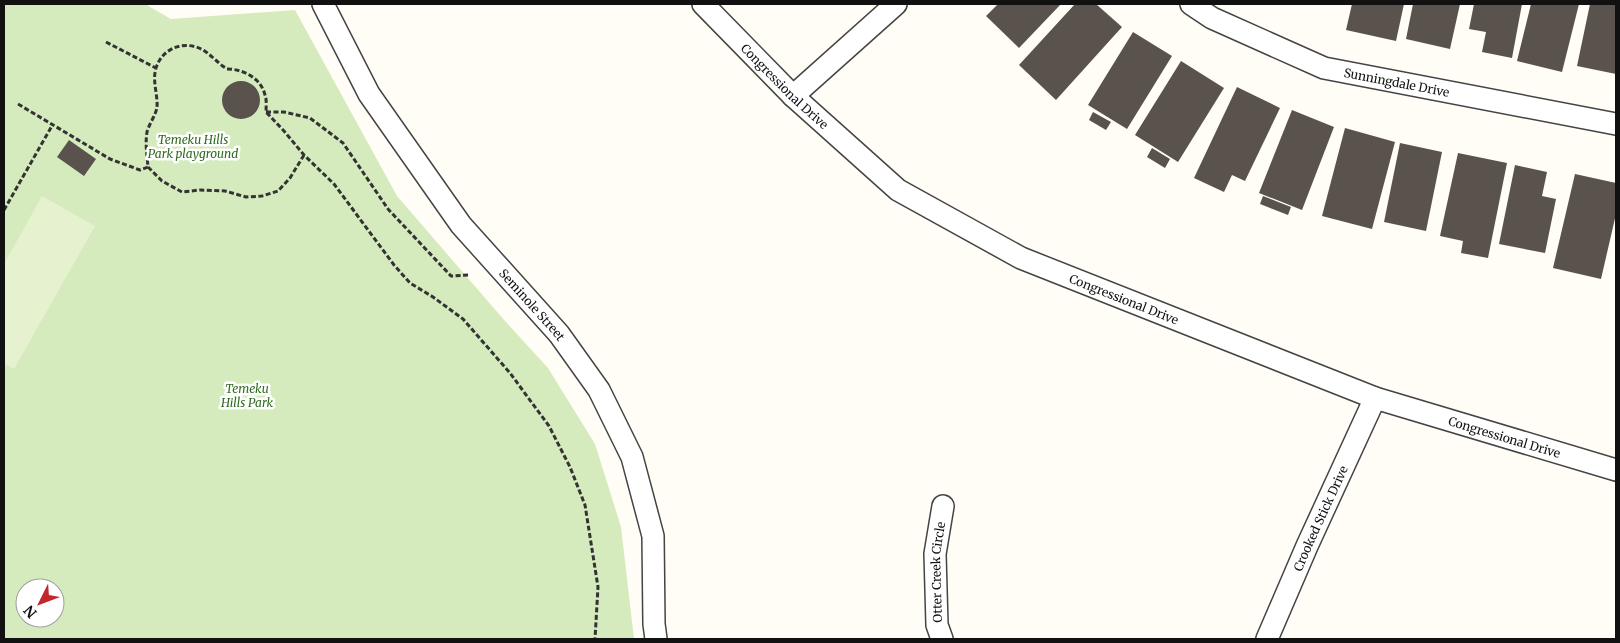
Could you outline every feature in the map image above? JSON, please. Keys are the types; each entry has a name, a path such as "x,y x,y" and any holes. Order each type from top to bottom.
{"street":[{"name":"Seminole Street","path":"323,4 370,94 461,225 559,334 599,390 632,457 652,536 656,639"},
{"name":"Congressional Drive","path":"702,4 793,96 898,190 1021,258 1375,398 1616,470"},
{"path":"793,96 896,4"},
{"name":"Sunningdale Drive","path":"1191,4 1212,18 1324,68 1616,124"},
{"name":"Crooked Stick Drive","path":"1267,639 1307,546 1375,398"},
{"name":"Otter Creek Circle","path":"942,639 937,625 935,554 943,506"}],"path":[{"path":"106,42 156,68"},
{"path":"304,155 290,178 278,191 262,196 246,197 225,192 200,190 182,192 162,181 148,167 145,146 151,120 157,108 154,90 156,68 164,54 172,48 182,45 192,46 206,52 227,69 238,69 248,73 265,94 266,112 284,130 304,155 334,184 394,265 410,283 463,319 510,373 549,426 570,467 585,505 598,587 595,639"},
{"path":"18,104 110,159 140,170 148,167"},
{"path":"266,112 284,112 310,118 343,143 388,209 451,276 469,275"},
{"path":"4,210 53,124"}],"green space":[{"name":"Temeku Hills Park","path":"4,4 145,4 171,19 295,10 397,196 548,368 595,444 621,527 634,639 4,639"},
{"path":"42,196 95,226 14,369 4,363 4,264"}],"building":[{"path":"998,4 1061,4 1019,48 986,16"},
{"path":"1075,4 1096,4 1122,27 1056,100 1019,65"},
{"path":"1352,4 1404,4 1396,41 1346,30"},
{"path":"1413,4 1460,4 1450,49 1406,39"},
{"path":"1474,4 1522,4 1512,58 1482,52 1486,32 1469,29"},
{"path":"1531,4 1579,4 1562,72 1517,61"},
{"path":"1590,4 1616,4 1616,74 1577,66"},
{"path":"1133,32 1172,56 1127,129 1088,105"},
{"path":"1181,61 1224,88 1178,162 1135,135"},
{"path":"241,81 255,86 260,100 255,114 241,119 227,114 222,100 227,86"},
{"path":"1237,87 1280,108 1245,181 1232,175 1224,192 1194,178"},
{"path":"1292,110 1334,127 1302,210 1259,193"},
{"path":"1093,112 1111,122 1106,130 1089,120"},
{"path":"1345,128 1395,142 1372,229 1322,216"},
{"path":"69,140 96,159 84,176 57,157"},
{"path":"1400,143 1442,152 1426,231 1384,222"},
{"path":"1152,148 1170,159 1165,168 1147,157"},
{"path":"1458,153 1507,163 1488,258 1461,253 1463,241 1440,236"},
{"path":"1515,165 1547,172 1542,196 1556,199 1545,253 1499,244"},
{"path":"1575,174 1616,183 1616,214 1601,279 1553,268"},
{"path":"1263,196 1291,207 1288,215 1260,204"}],"park label":[{"name":"Temeku Hills Park playground","path":"193,146"}]}
